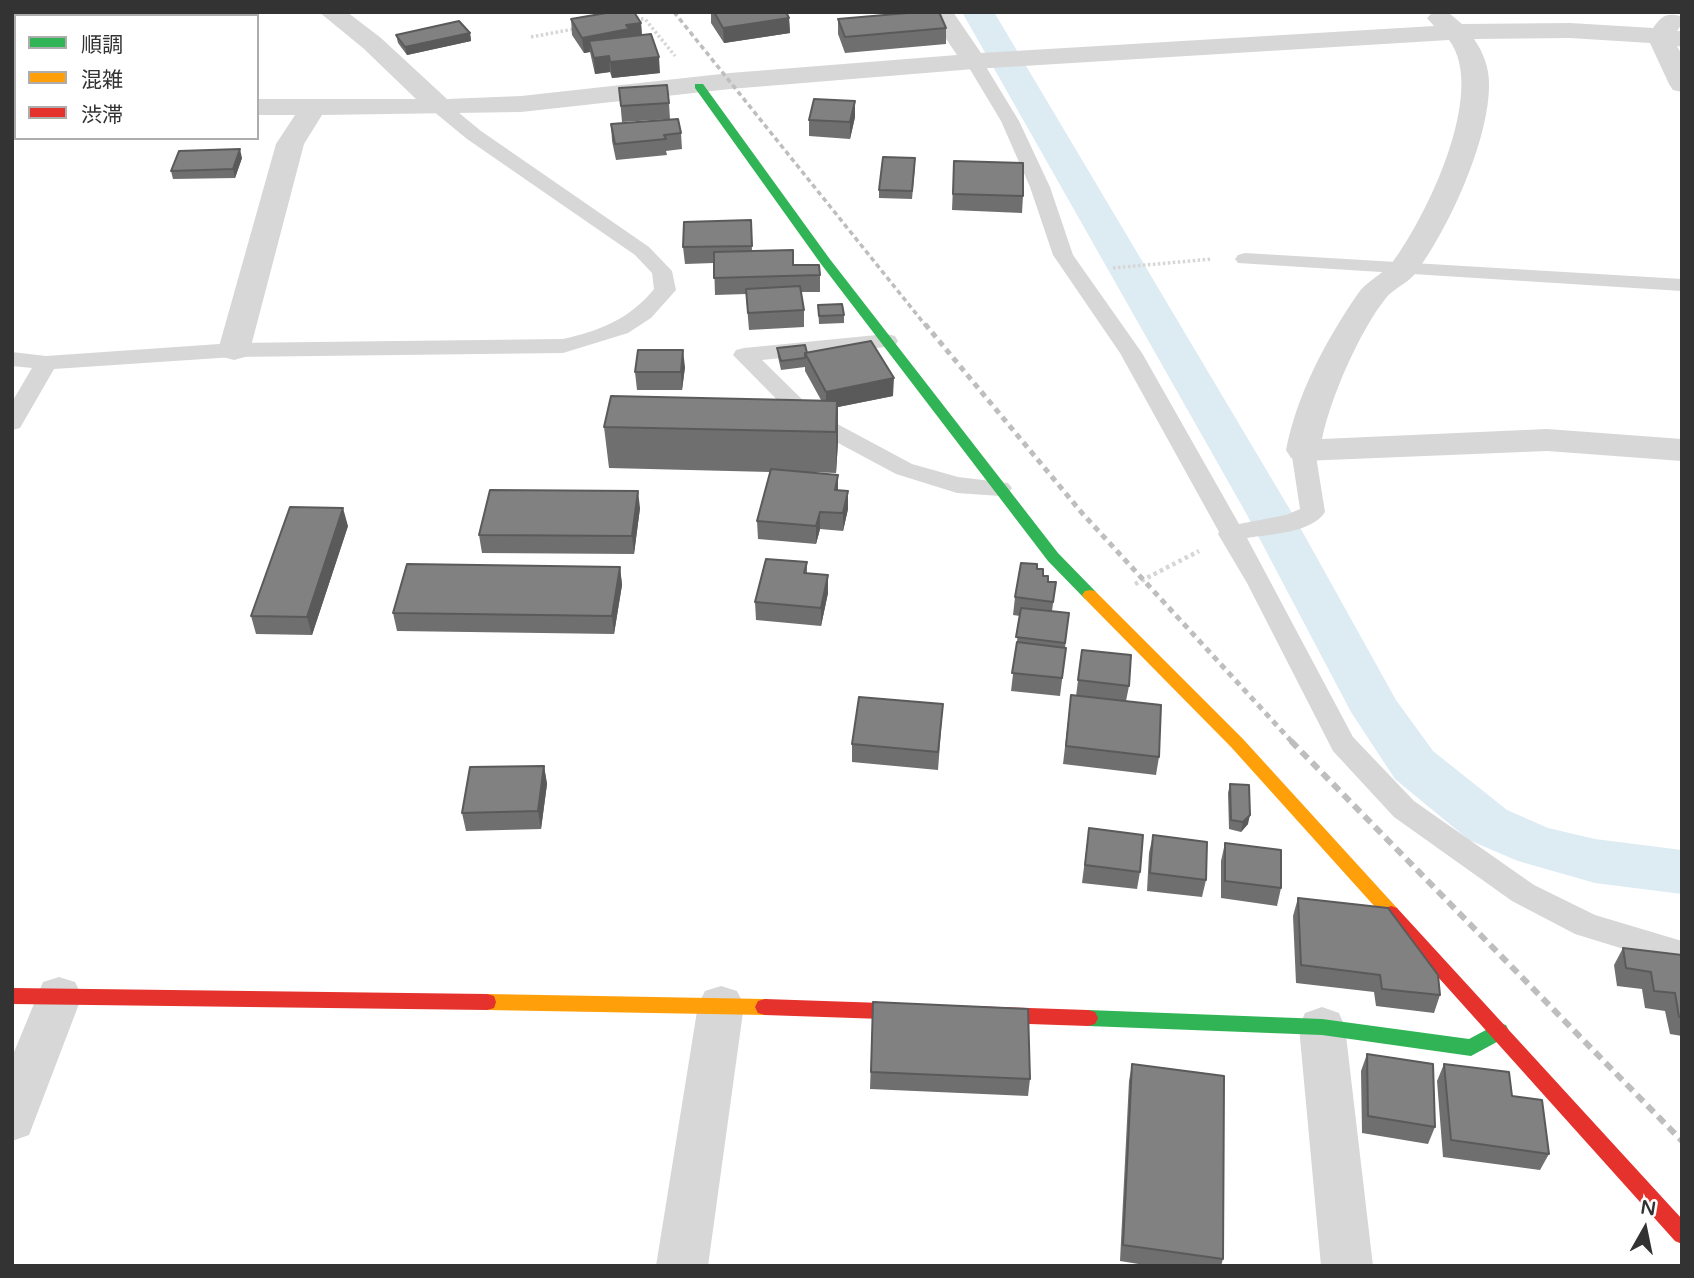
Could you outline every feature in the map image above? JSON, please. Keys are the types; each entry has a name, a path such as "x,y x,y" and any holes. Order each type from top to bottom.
{"street":[{"path":"331,12 372,43 440,107"},
{"path":"940,12 981,61"},
{"path":"1433,12 1457,32 1472,60 1476,88 1474,114 1443,203 1402,270 1374,291 1331,368 1305,436 1303,450 1547,440 1682,450"},
{"path":"1676,12 1671,38 1682,84"},
{"path":"259,107 521,104 981,61 1457,32 1528,29 1671,38"},
{"path":"699,86 825,261 1054,557 1237,743 1682,1234"},
{"path":"234,349 290,144 313,108"},
{"path":"12,996 721,1005 1322,1027 1471,1048 1499,1031"},
{"path":"12,1119 59,996"},
{"path":"682,1266 721,1005"},
{"path":"1322,1027 1347,1266"}],"lane":[{"path":"981,61 1040,187 1063,255 1131,353 1240,531 1260,583 1343,744 1404,808 1523,892 1586,925 1682,954"},
{"path":"12,359 46,363 234,349 563,346 608,336 651,310 666,290 662,271 642,251 474,135 440,107"},
{"path":"1245,260 1682,285"},
{"path":"887,341 744,355 807,417 904,469 957,485 1000,488"},
{"path":"12,423 46,363"},
{"path":"1240,531 1309,516 1314,507 1303,450"}],"path":[{"path":"626,19 645,19 699,86"},
{"path":"531,37 585,26"},
{"path":"1104,269 1145,264 1245,260"},
{"path":"1126,589 1240,531"}],"building":[{"path":"612,12 634,12 641,23 626,25 629,29 582,38 571,19"},
{"path":"714,12 786,12 789,18 723,28"},
{"path":"939,12 946,28 845,37 838,19"},
{"path":"459,21 470,33 405,47 396,35"},
{"path":"651,34 659,57 610,62 609,56 594,58 589,41"},
{"path":"667,85 669,103 621,106 619,88"},
{"path":"814,99 855,101 850,122 809,120"},
{"path":"678,119 681,133 664,135 666,139 615,144 611,124"},
{"path":"240,149 233,169 171,171 179,151"},
{"path":"883,157 915,158 912,191 879,190"},
{"path":"954,161 1023,163 1023,196 953,194"},
{"path":"751,220 752,246 683,247 684,222"},
{"path":"793,250 793,265 819,265 820,275 714,278 714,252"},
{"path":"800,286 804,310 748,313 746,289"},
{"path":"842,304 844,315 819,316 818,305"},
{"path":"871,341 894,378 826,392 805,353"},
{"path":"805,345 805,358 781,361 777,348"},
{"path":"638,350 683,350 681,372 635,372"},
{"path":"611,396 837,401 836,432 604,427"},
{"path":"771,469 838,475 835,490 848,491 843,513 820,512 816,526 757,521"},
{"path":"490,490 638,491 632,536 479,535"},
{"path":"290,507 343,508 307,617 251,616"},
{"path":"766,559 807,562 804,573 828,575 821,608 755,602"},
{"path":"1021,563 1037,564 1037,569 1043,569 1043,576 1048,576 1048,582 1056,582 1053,602 1015,597"},
{"path":"407,564 620,567 612,616 393,613"},
{"path":"1021,608 1069,613 1065,643 1016,637"},
{"path":"1017,642 1066,648 1062,678 1012,673"},
{"path":"1082,650 1131,655 1129,686 1078,680"},
{"path":"1071,695 1161,705 1159,757 1066,746"},
{"path":"859,697 943,704 938,752 852,744"},
{"path":"544,766 538,811 462,813 470,767"},
{"path":"1230,784 1249,785 1250,815 1243,822 1231,820"},
{"path":"1089,828 1143,835 1140,872 1085,865"},
{"path":"1153,835 1207,842 1206,880 1150,873"},
{"path":"1225,843 1281,850 1281,888 1225,881"},
{"path":"1298,898 1388,908 1438,975 1440,995 1382,989 1380,975 1301,965"},
{"path":"1623,948 1682,955 1682,1017 1679,1017 1675,993 1654,991 1651,972 1626,968"},
{"path":"873,1002 1028,1009 1030,1079 871,1072"},
{"path":"1367,1054 1433,1064 1435,1127 1368,1116"},
{"path":"1132,1064 1224,1076 1223,1259 1123,1245"},
{"path":"1444,1064 1509,1072 1512,1096 1542,1100 1549,1154 1451,1140"}],"waterway":[{"path":"978,12 1269,513 1377,712 1414,765 1488,825 1537,846 1595,861 1682,872"}],"railway":[{"path":"674,12 926,326"},
{"path":"925,324 1082,513 1293,743"},
{"path":"1291,741 1682,1141"}],"traffic: fast":[{"path":"699,86 825,261 1053,557 1090,595"},
{"path":"1088,1018 1322,1027 1471,1048 1499,1031"}],"traffic: slow":[{"path":"1090,595 1237,743 1391,913"},
{"path":"487,1002 765,1007"}],"traffic: jam":[{"path":"1391,913 1682,1234"},
{"path":"12,996 487,1002"},
{"path":"765,1007 1088,1018"}]}
